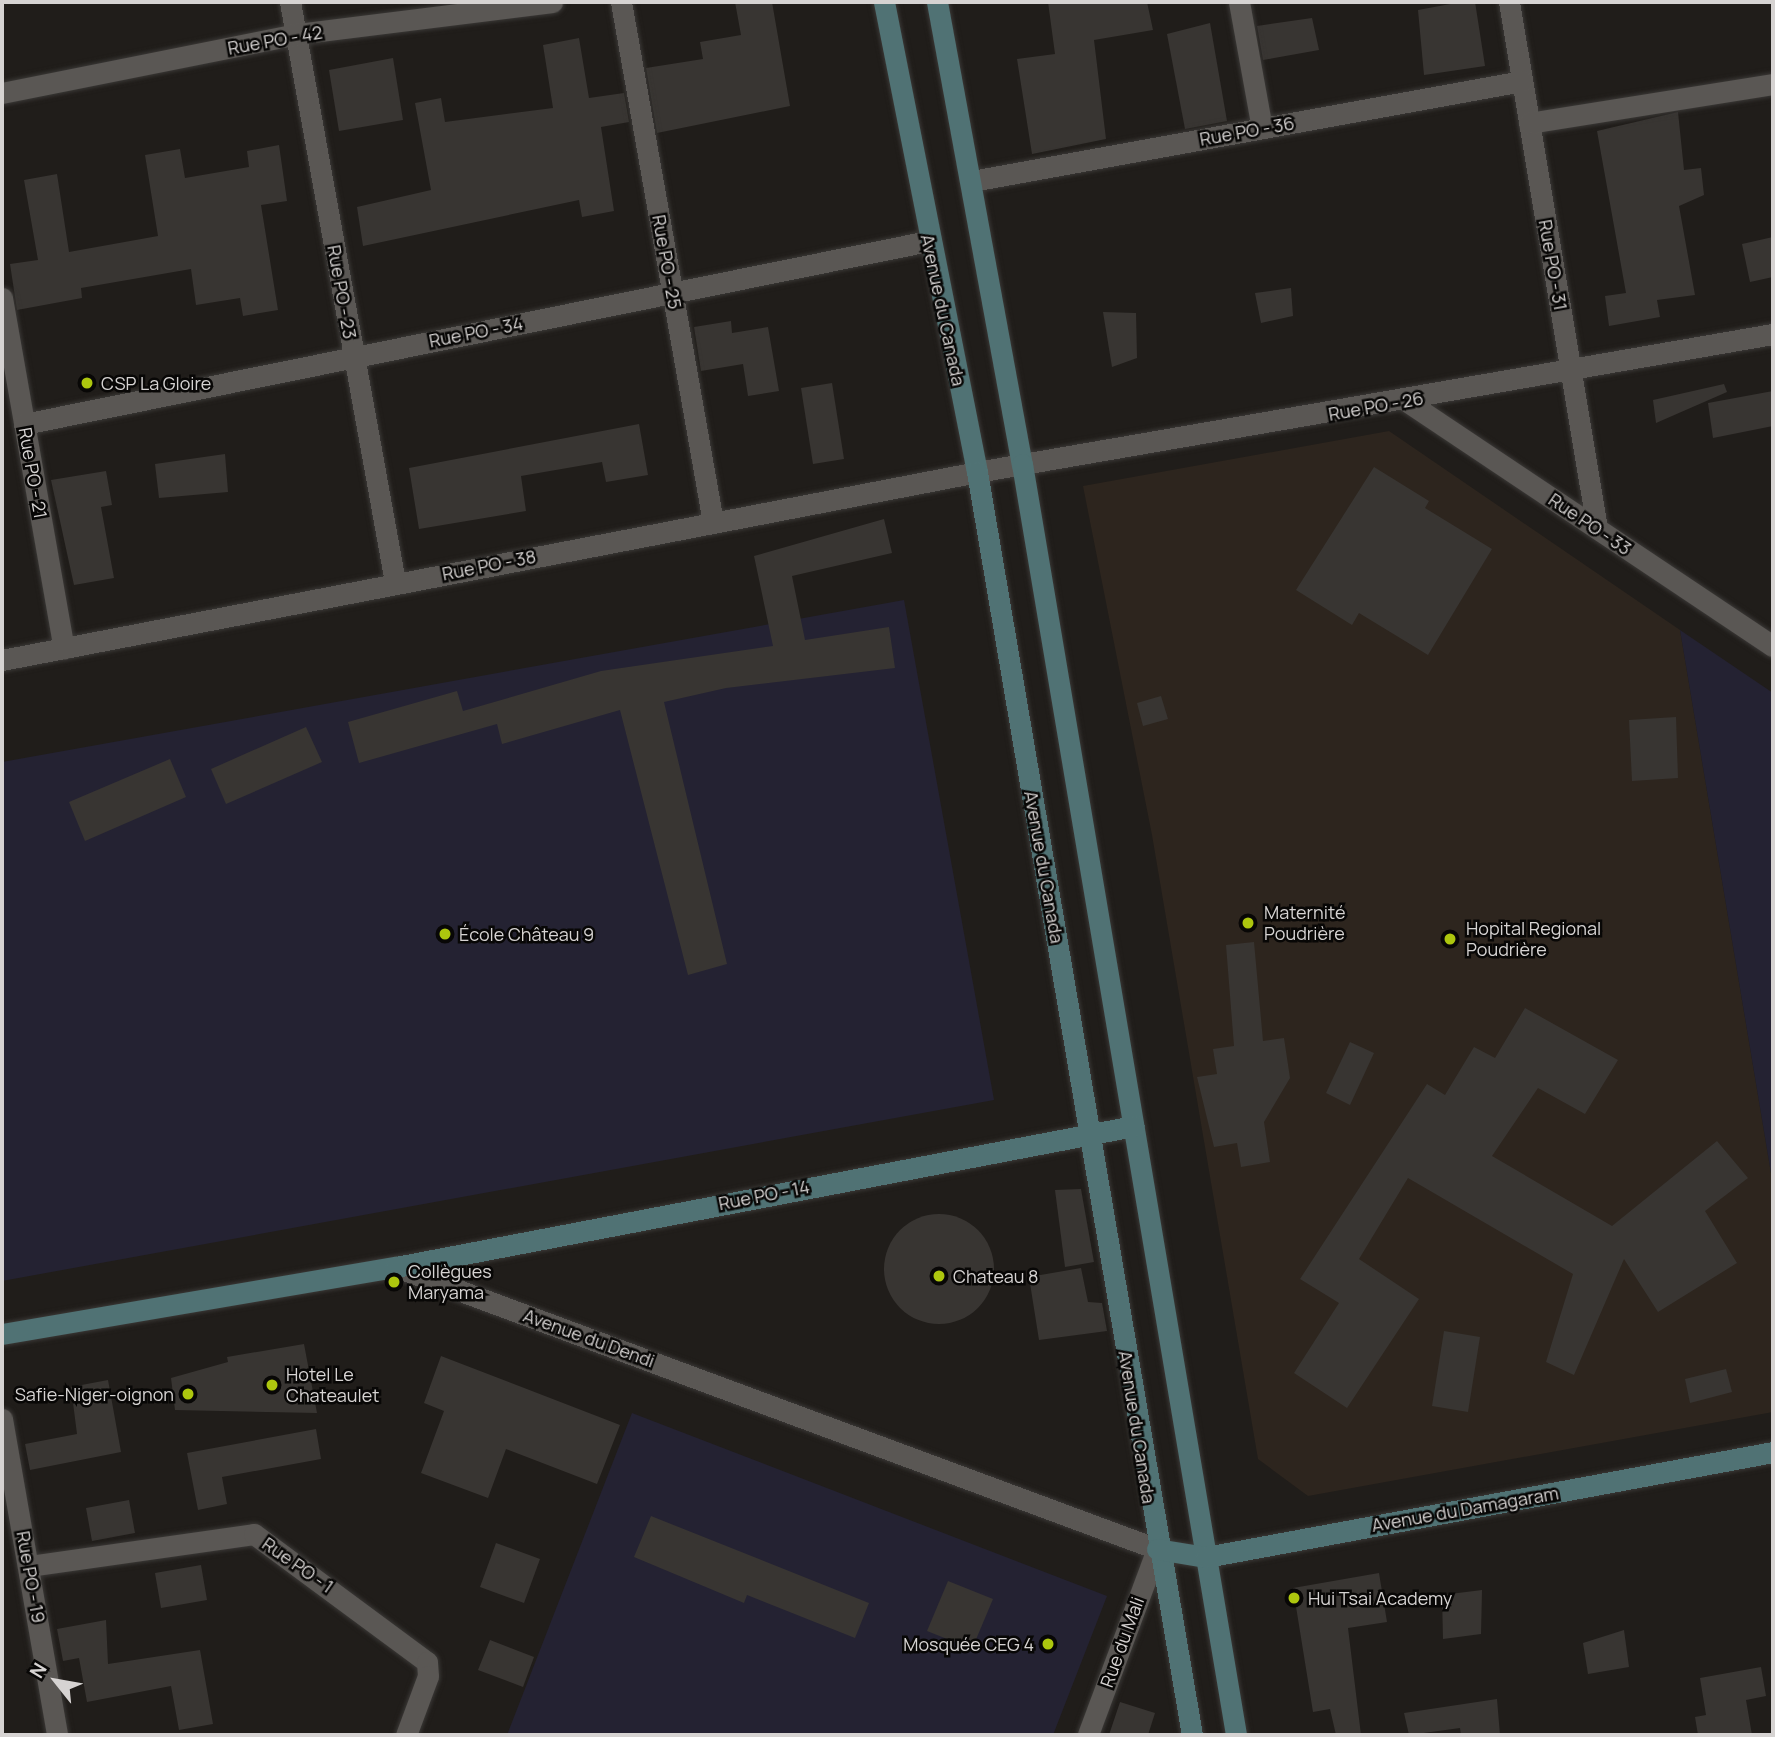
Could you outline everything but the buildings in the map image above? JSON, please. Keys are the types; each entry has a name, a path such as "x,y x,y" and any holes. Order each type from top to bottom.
{"street":[{"name":"Rue PO - 23","path":"290,2 395,582"},
{"name":"Rue PO - 42","path":"2,93 296,34 552,2"},
{"name":"Rue PO - 25","path":"621,2 713,522"},
{"name":"Avenue du Canada","path":"884,2 928,241 977,472 1157,1549 1192,1735"},
{"path":"937,2 1022,464 1236,1735"},
{"path":"1239,2 1262,128"},
{"name":"Rue PO - 31","path":"1509,2 1597,528"},
{"name":"Rue PO - 36","path":"972,181 1522,81"},
{"path":"1529,123 1773,84"},
{"name":"Rue PO - 34","path":"24,424 928,241"},
{"name":"Rue PO - 21","path":"2,298 64,649"},
{"name":"Rue PO - 26","path":"977,472 1408,402 1570,369 1773,334"},
{"name":"Rue PO - 33","path":"1408,402 1773,646"},
{"name":"Rue PO - 38","path":"2,660 395,582 977,472"},
{"name":"Rue PO - 14","path":"396,1267 1089,1132 1134,1126"},
{"name":"Avenue du Dendi","path":"2,1334 396,1267 1157,1549"},
{"name":"Rue PO - 19","path":"2,1419 30,1566 57,1735"},
{"name":"Avenue du Damagaram","path":"1157,1549 1206,1557 1773,1452"},
{"name":"Rue PO - 1","path":"30,1566 254,1534 427,1662 428,1676 407,1735"},
{"name":"Rue du Mali","path":"1088,1735 1157,1549"}],"shaded area":[{"name":"Hopital Regional Poudrière","path":"1389,431 1680,630 1773,1185 1773,1412 1308,1496 1258,1459 1152,835 1083,486"},
{"path":"904,600 994,1100 2,1281 2,762"},
{"path":"1680,630 1773,693 1773,1185"},
{"path":"632,1413 1107,1596 1053,1735 507,1735"}],"place":[{"name":"CSP La Gloire","path":"87,383"},
{"name":"Maternité Poudrière","path":"1248,923"},
{"name":"École Château 9","path":"445,934"},
{"name":"Hopital Regional Poudrière","path":"1450,939"},
{"name":"Chateau 8","path":"939,1276"},
{"name":"Collègues Maryama","path":"394,1282"},
{"name":"Hotel Le Chateaulet","path":"272,1385"},
{"name":"Safie-Niger-oignon","path":"188,1394"},
{"name":"Hui Tsai Academy","path":"1294,1598"},
{"name":"Mosquée CEG 4","path":"1048,1644"}]}
